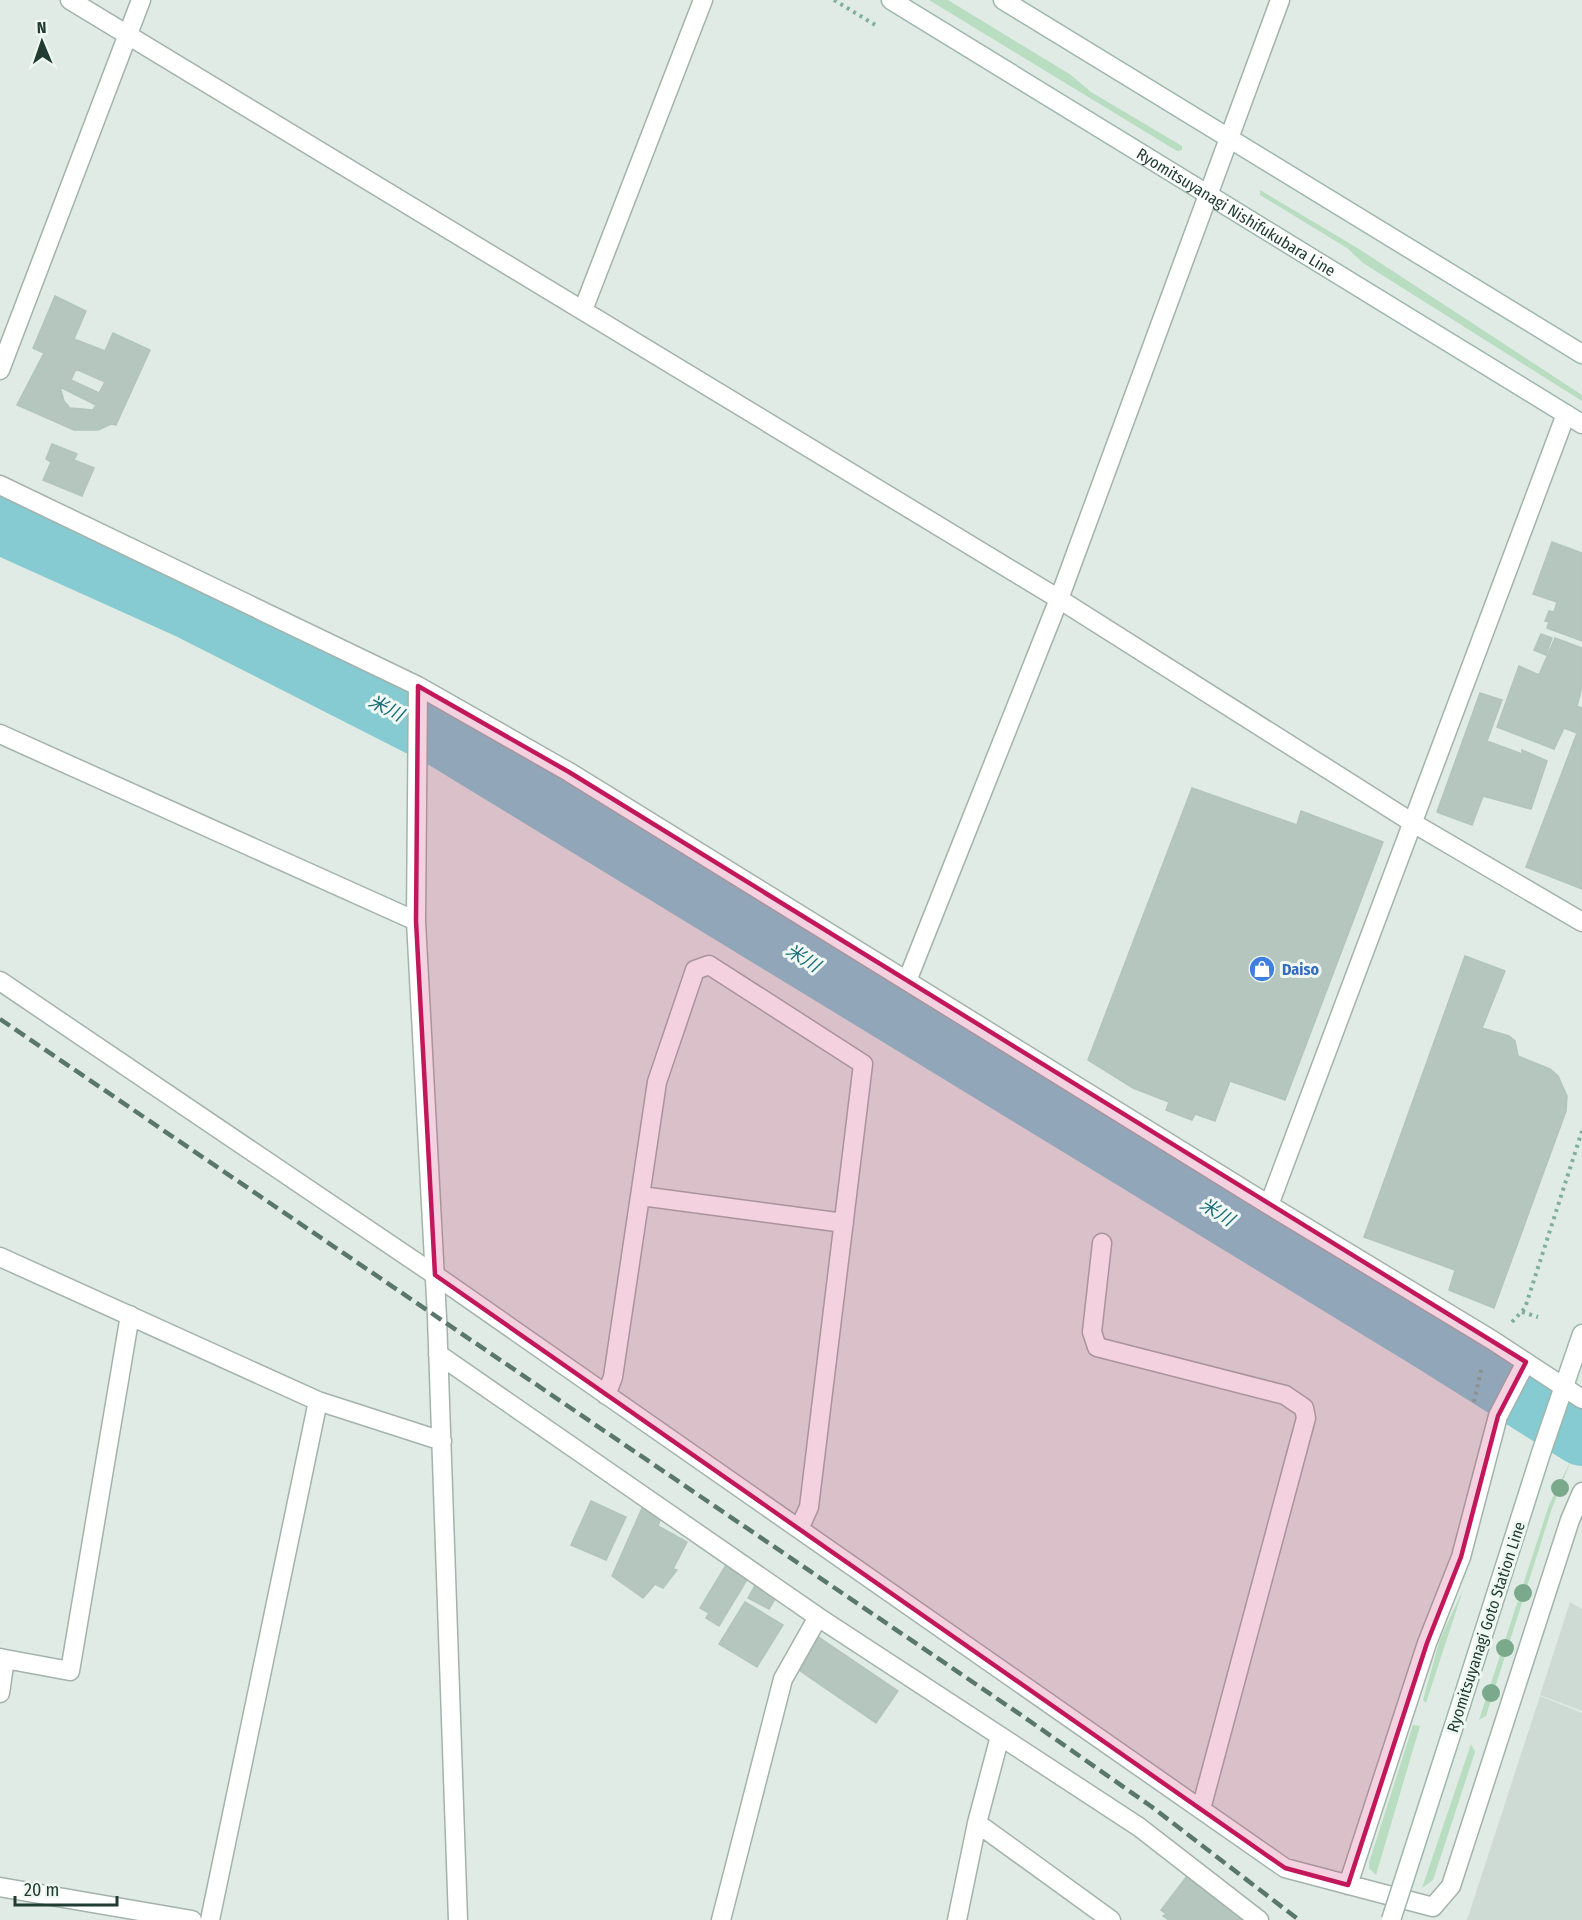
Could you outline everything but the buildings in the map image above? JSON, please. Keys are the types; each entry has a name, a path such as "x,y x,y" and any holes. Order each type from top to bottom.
{"street":[{"path":"70,0 1059,599 1413,823 1582,922"},
{"path":"0,370 141,0"},
{"path":"583,310 703,0"},
{"name":"Ryomitsuyanagi Nishifukubara Line","path":"891,0 1209,193 1582,424"},
{"path":"1003,0 1582,354"},
{"path":"907,981 1059,599 1280,0"},
{"path":"1269,1205 1566,414"},
{"path":"0,485 418,686 579,778 1526,1362 1563,1392 1582,1399"},
{"path":"418,686 416,921 442,1441 458,1920"},
{"path":"0,734 416,921"},
{"path":"606,1395 613,1377 657,1082 695,970 709,965 863,1064 809,1507 799,1529"},
{"path":"0,981 435,1275 1285,1868 1434,1907 1451,1886 1570,1520 1582,1492"},
{"path":"641,1196 844,1223"},
{"path":"1102,1243 1092,1332 1097,1347 1285,1395 1304,1408 1306,1418 1201,1809"},
{"path":"0,1257 318,1401 442,1441"},
{"path":"0,1693 3,1659 70,1671 130,1315"},
{"name":"Ryomitsuyanagi Goto Station Line","path":"1391,1920 1541,1453 1582,1334"},
{"path":"438,1354 818,1617 1139,1827 1259,1920"},
{"path":"1348,1885 1427,1643 1461,1557 1498,1416 1526,1362"},
{"path":"210,1920 318,1401"},
{"path":"721,1920 783,1679 818,1617"},
{"path":"957,1920 977,1823 1000,1736"},
{"path":"977,1823 1111,1920"},
{"path":"0,1887 192,1920"}],"path":[{"path":"1508,1323 1515,1321 1522,1312 1582,1131"},
{"path":"1522,1312 1538,1317"},
{"path":"1474,1397 1483,1363"}],"highlighted area":[{"path":"418,686 569,772 1526,1362 1498,1416 1461,1557 1427,1643 1348,1885 1285,1868 435,1275 416,921"}],"shaded area":[{"path":"1570,1602 1582,1609 1582,1711 1540,1695"},
{"path":"1540,1696 1582,1713 1582,1920 1467,1920"}],"green space":[{"path":"929,0 948,0 1071,75 1091,92 1182,146 1182,150 1177,151"},
{"path":"1260,190 1359,249 1582,395 1582,401 1363,263 1347,248 1260,195"},
{"path":"1572,1458 1552,1508 1486,1716 1479,1720 1549,1505"},
{"path":"1463,1590 1426,1703 1423,1700 1440,1639"},
{"path":"1413,1725 1420,1726 1376,1875 1369,1868 1369,1863"},
{"path":"1471,1744 1475,1752 1433,1880 1422,1888"}],"waterway":[{"name":"米川","path":"0,523 191,609 441,736 1434,1342 1582,1435"}],"railway":[{"path":"0,1019 1024,1717 1152,1807 1299,1920"}],"place":[{"name":"Daiso","path":"1262,969"}]}
